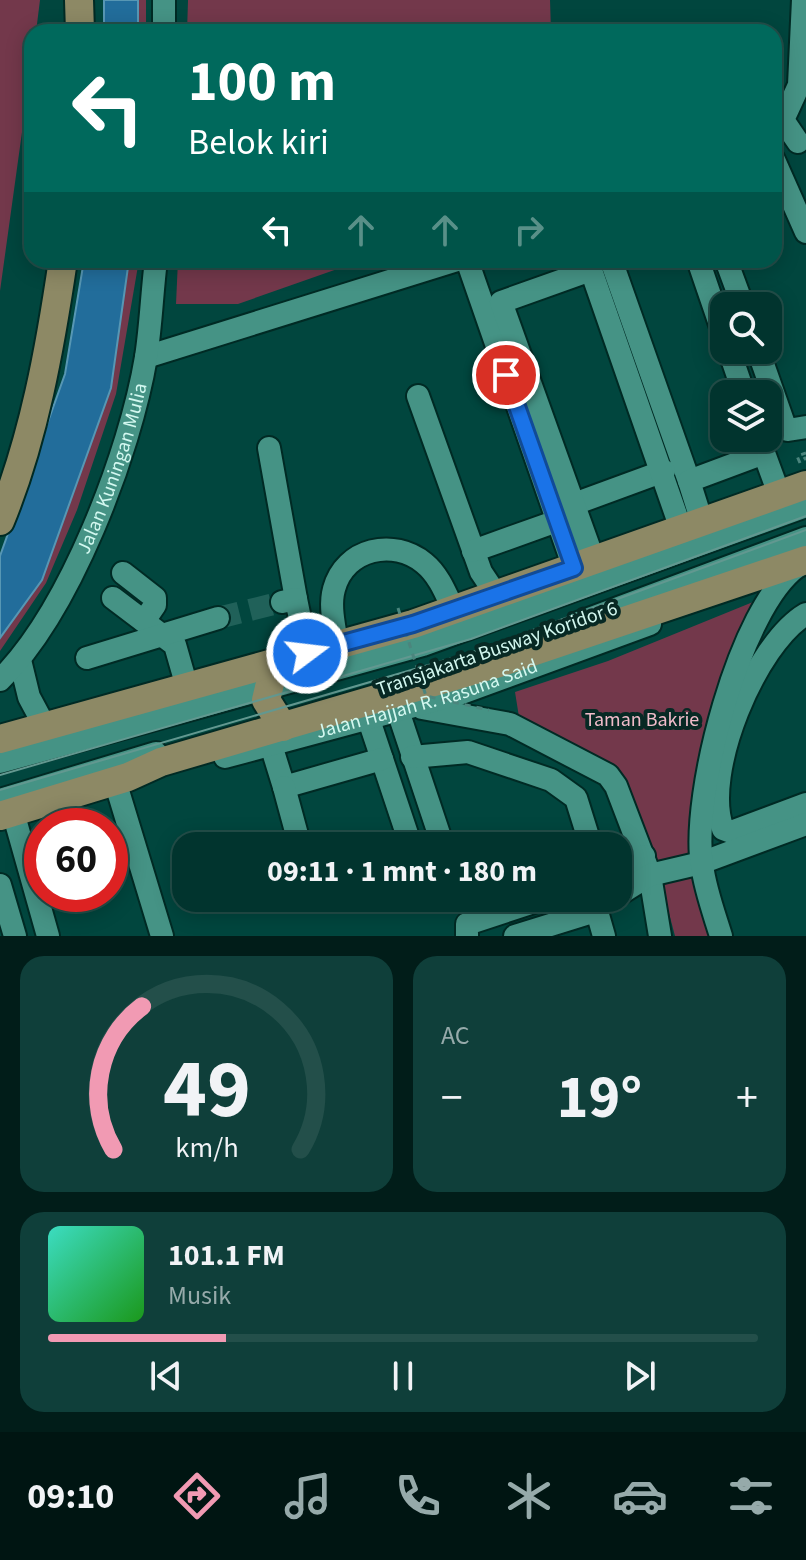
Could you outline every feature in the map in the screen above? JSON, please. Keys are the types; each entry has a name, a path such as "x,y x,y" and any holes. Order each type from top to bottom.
{"main road":[{"path":"79,0 80,24"},
{"path":"0,521 24,454 41,387 62,268"},
{"path":"0,739 187,687 255,680 307,653 454,611 779,494 803,462"},
{"name":"Jalan Hajjah R. Rasuna Said","path":"4,809 121,779 161,762 499,663 806,560"},
{"path":"255,680 266,700 270,730"}],"street":[{"path":"164,0 164,24"},
{"path":"782,148 802,141 783,120 799,85 803,0"},
{"path":"782,194 806,232"},
{"name":"Jalan Kuningan Mulia","path":"0,680 20,660 72,572 123,448 146,357 155,268"},
{"path":"146,357 431,268"},
{"path":"470,268 557,521 584,565"},
{"path":"614,268 689,481 692,525"},
{"path":"701,268 710,295"},
{"path":"729,268 738,292"},
{"path":"584,565 574,504 501,302 591,270 664,471 692,525"},
{"path":"763,364 785,427 788,430 806,427"},
{"path":"418,396 473,551 497,596"},
{"path":"269,448 289,600 307,653"},
{"path":"689,481 749,452"},
{"path":"764,452 779,494"},
{"path":"574,504 664,471"},
{"name":"Transjakarta Busway Koridor 6","path":"0,762 255,680 482,626 806,506"},
{"path":"473,551 557,521"},
{"name":"Transjakarta Busway Koridor 6","path":"4,809 270,730 494,654 806,538"},
{"path":"337,645 334,589 342,571 356,558 374,550 393,548 412,554 441,583 454,611"},
{"name":"Jalan Hajjah R. Rasuna Said","path":"721,936 701,863 705,791 723,700 773,590 806,560"},
{"path":"123,573 155,598 155,605 144,621"},
{"name":"Jalan Hajjah R. Rasuna Said","path":"270,730 369,720 459,694 639,630 714,590"},
{"path":"113,598 175,645 187,687"},
{"path":"806,614 780,633 745,695 720,770 720,821 723,829 731,832 806,804"},
{"path":"87,658 164,637 218,618"},
{"path":"20,660 29,697 44,725"},
{"path":"438,832 412,757 406,709 510,724 608,775 616,786 647,865 660,936"},
{"path":"369,720 406,832"},
{"path":"270,730 296,832"},
{"path":"412,757 468,752 551,780 576,798 587,832"},
{"path":"284,787 382,759"},
{"path":"121,779 121,808"},
{"path":"4,809 24,844"},
{"path":"632,870 647,865 701,863 806,824"},
{"path":"128,856 162,936"},
{"path":"632,881 647,865"},
{"path":"0,886 15,936"},
{"path":"44,912 48,936"},
{"path":"467,936 467,924 503,912"},
{"path":"515,936 570,912"},
{"path":"594,912 604,936"}],"path":[{"path":"398,608 426,696 489,710"}],"green space":[{"path":"0,0 40,0 37,24 24,24 24,118 0,291"},
{"path":"138,0 146,0 146,24 138,24"},
{"path":"188,0 550,0 551,24 187,24"},
{"path":"128,268 138,268 116,394 77,510 46,583 0,651 0,638 42,580 111,388"},
{"path":"178,268 340,268 238,304 176,304"},
{"name":"Taman Bakrie","path":"753,602 740,641 711,704 705,786 713,936 675,936 657,868 620,786 519,717 515,692 608,661"}],"water":[{"path":"104,0 138,0 138,24 104,24"},
{"path":"83,268 128,268 111,388 42,580 0,638 0,556 65,374"}],"tunnel":[{"path":"218,618 282,602"}],"tram line":[{"path":"0,775 471,639 806,516"},
{"path":"0,790 473,652 806,530"}],"route":[{"path":"307,653 413,624 574,568 506,375"}]}
